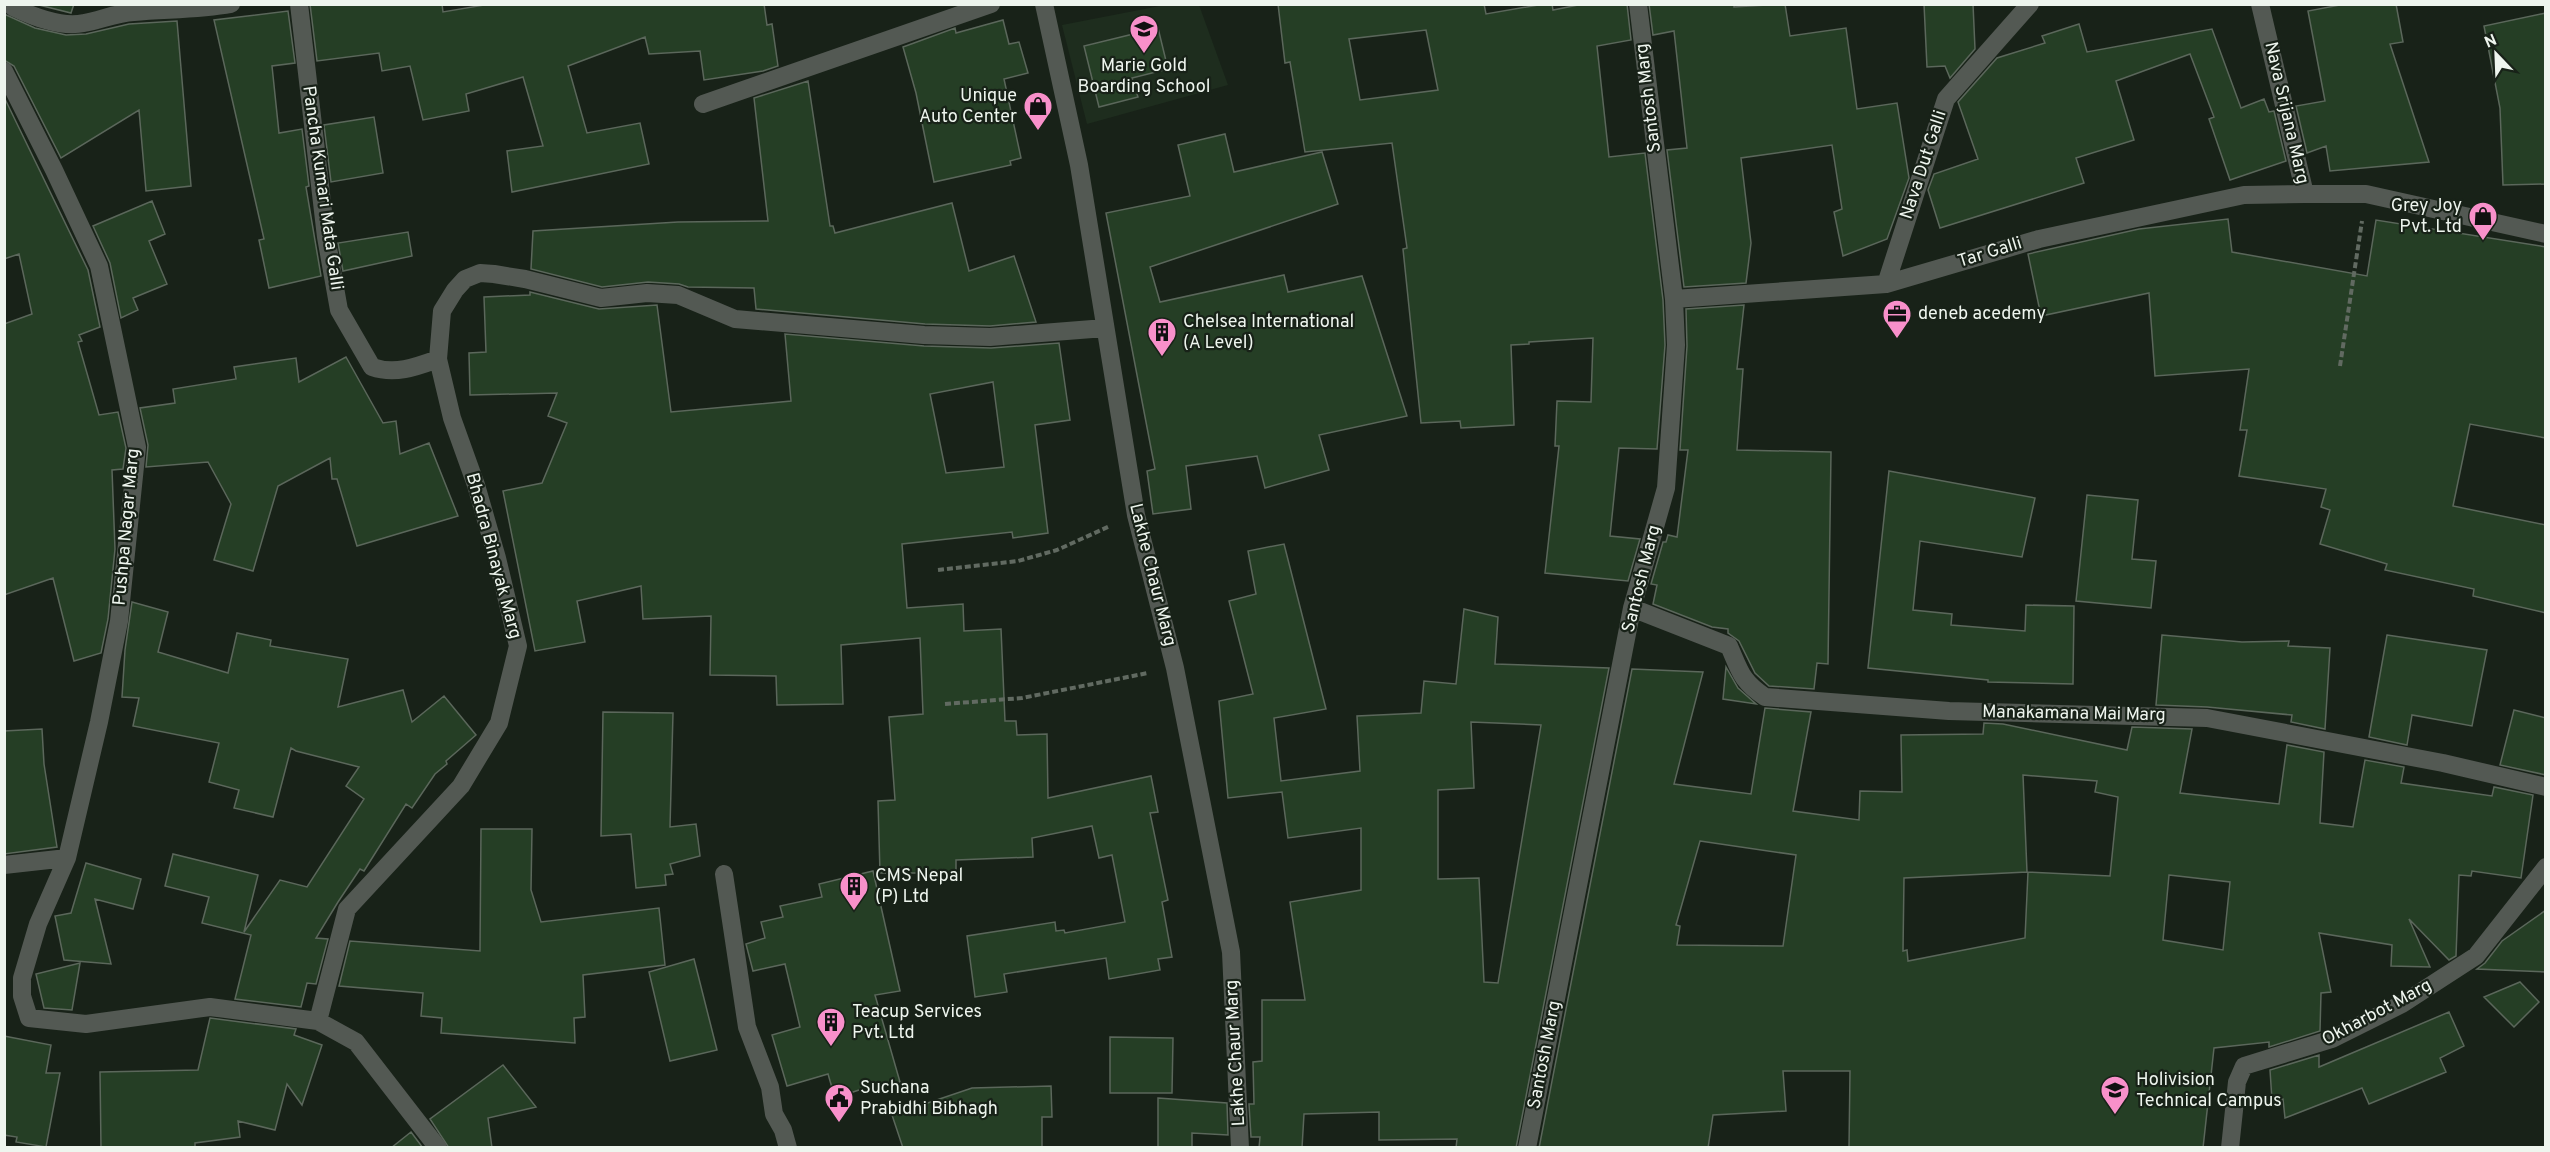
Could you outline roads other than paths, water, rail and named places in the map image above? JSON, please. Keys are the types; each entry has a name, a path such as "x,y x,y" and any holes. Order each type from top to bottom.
{"street":[{"path":"10,9 62,23 83,24 112,14 200,9 231,4"},
{"name":"Pancha Kumari Mata Galli","path":"299,4 326,237 339,310 372,367 383,370 411,369 438,359"},
{"path":"703,104 991,4"},
{"name":"Lakhe Chaur Marg","path":"1044,4 1079,165 1136,515 1175,668 1231,952 1240,1148"},
{"name":"Santosh Marg","path":"1527,1148 1632,608 1666,488 1676,345 1674,299 1638,4"},
{"name":"Nava Dut Galli","path":"1886,284 1946,99 2030,4"},
{"name":"Nava Srijana Marg","path":"2260,4 2305,194 2366,194 2546,234"},
{"name":"Pushpa Nagar Marg","path":"4,71 99,266 137,447 119,621 99,722 67,858 38,924 22,978 22,996 29,1018 86,1024 210,1008 318,1021"},
{"name":"Tar Galli","path":"1674,299 1886,284 2039,238 2244,195 2305,194"},
{"name":"Bhadra Binayak Marg","path":"318,1021 346,909 461,786 499,723 518,646 494,547 476,485 452,418 438,359 442,311 454,290 465,279 480,273 525,279 601,298 647,293 678,295 735,319 924,335 990,337 1105,328"},
{"name":"Manakamana Mai Marg","path":"1632,608 1730,645 1739,670 1749,686 1765,697 1949,711 2207,718 2443,763 2546,787"},
{"path":"4,865 67,858"},
{"name":"Okharbot Marg","path":"2230,1148 2237,1082 2244,1066 2332,1039 2402,1004 2476,956 2546,867"},
{"path":"724,874 747,1027 770,1087 774,1114 783,1130 788,1148"},
{"path":"318,1021 356,1042 438,1148"}],"place":[{"name":"Marie Gold Boarding School","path":"1144,54"},
{"name":"Unique Auto Center","path":"1038,132"},
{"name":"Grey Joy Pvt. Ltd","path":"2483,242"},
{"name":"deneb acedemy","path":"1897,340"},
{"name":"Chelsea International (A Level)","path":"1162,358"},
{"name":"CMS Nepal (P) Ltd","path":"854,912"},
{"name":"Teacup Services Pvt. Ltd","path":"831,1048"},
{"name":"Holivision Technical Campus","path":"2115,1116"},
{"name":"Suchana Prabidhi Bibhagh","path":"839,1124"}]}
